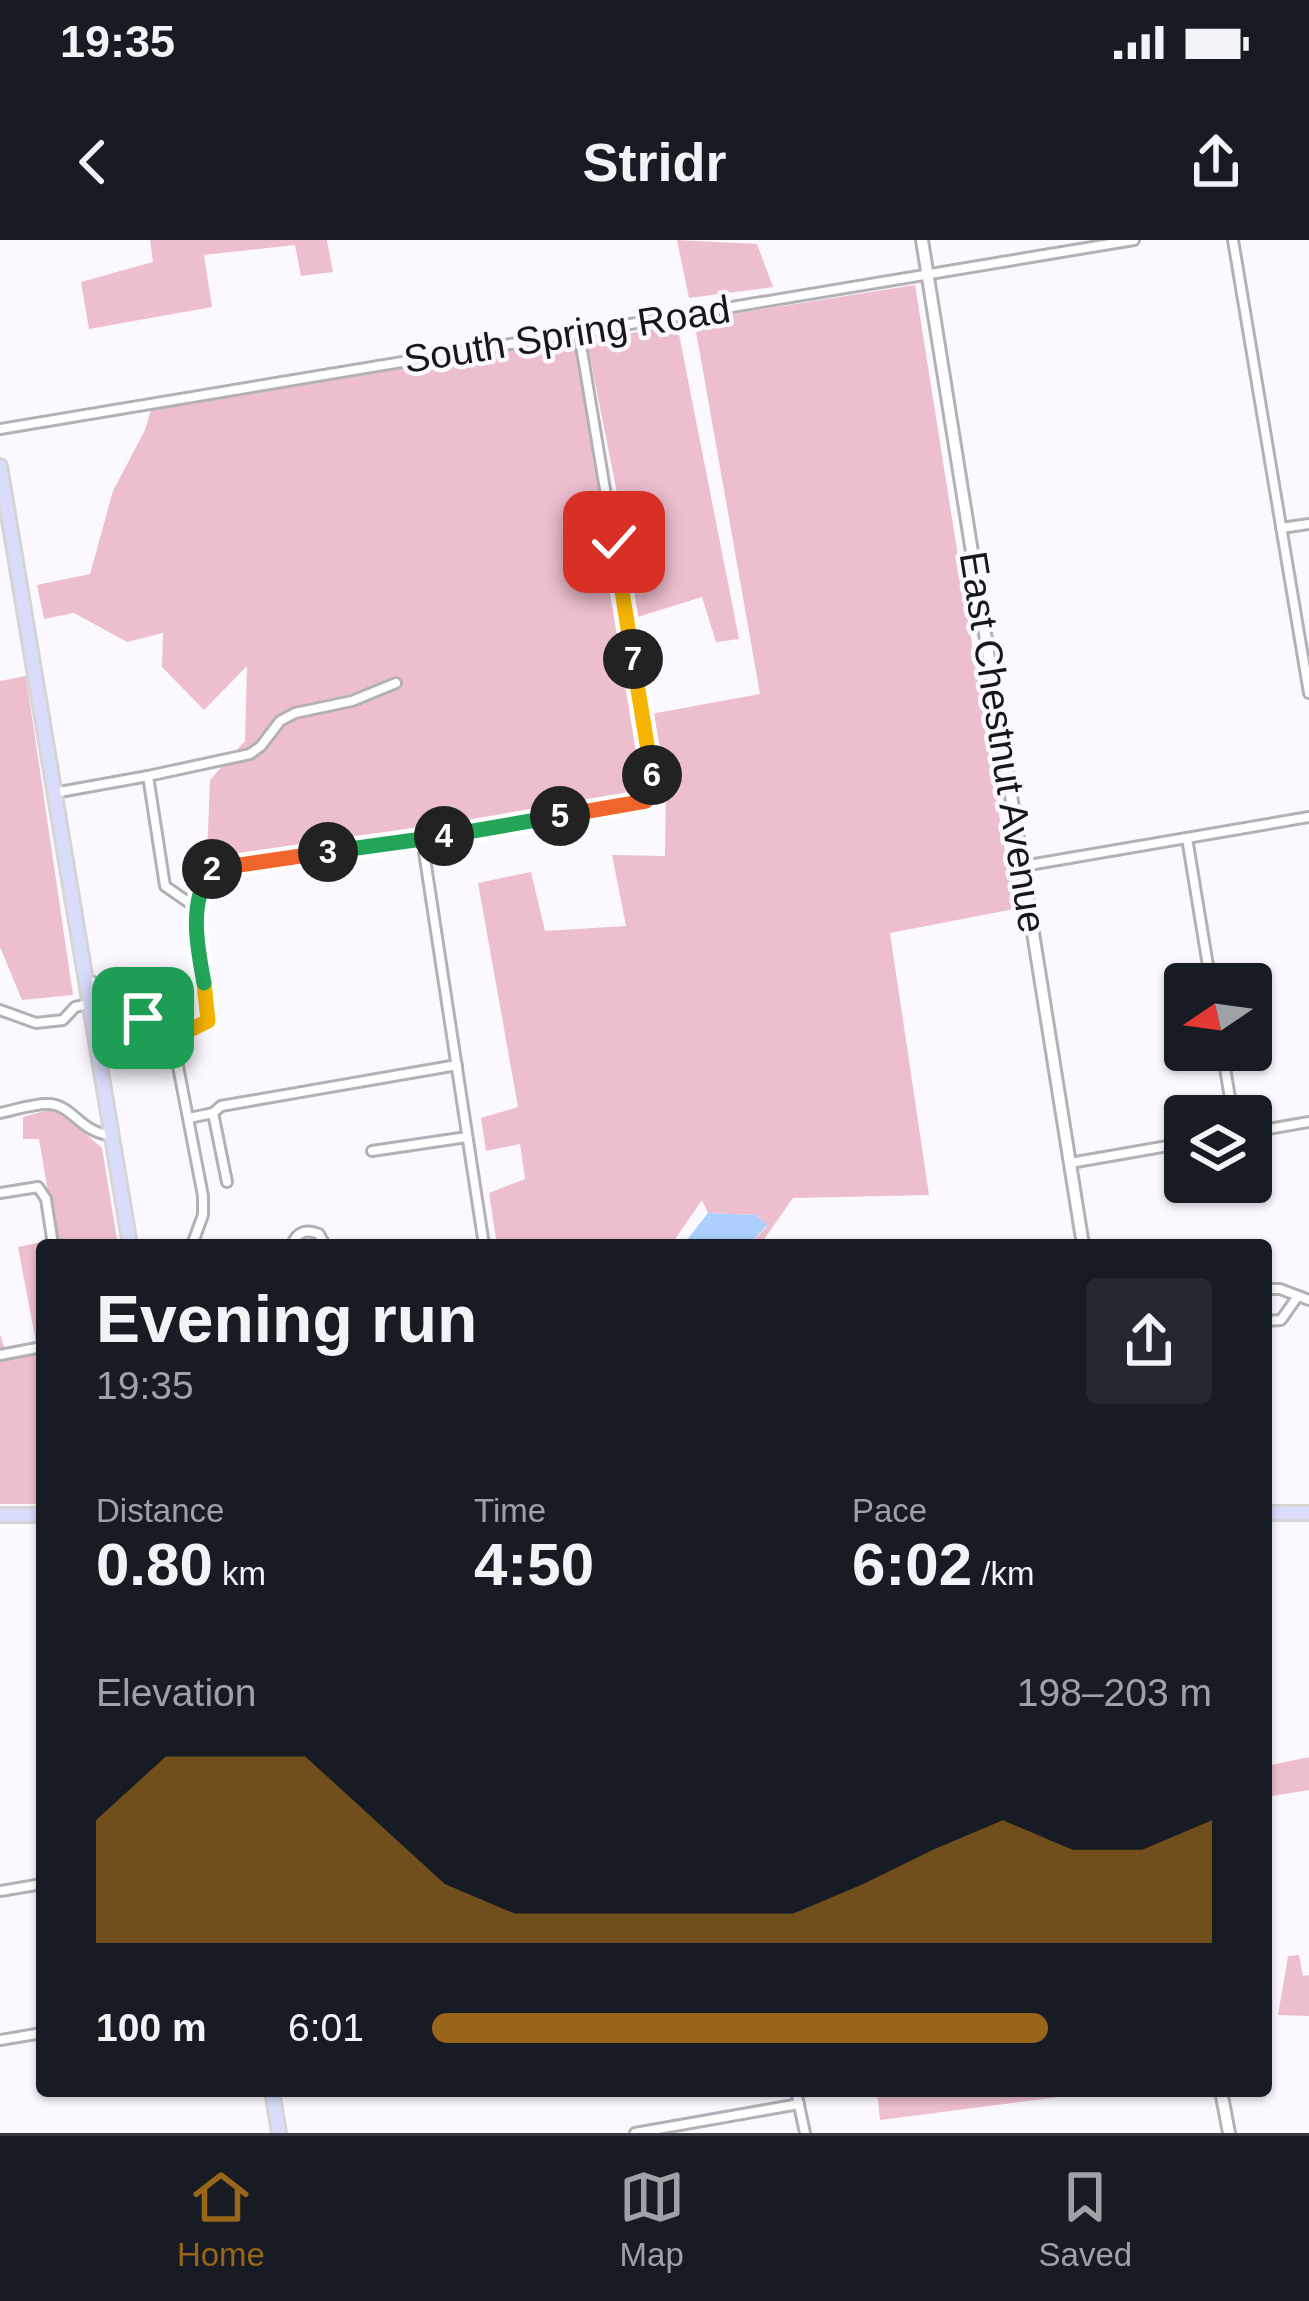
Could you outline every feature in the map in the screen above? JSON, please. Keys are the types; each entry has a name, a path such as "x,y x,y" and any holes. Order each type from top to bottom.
{"main road":[{"path":"0,466 129,1239"},
{"path":"1272,1513 1309,1513"},
{"path":"0,1515 36,1515"},
{"path":"273,2097 279,2133"}],"street":[{"name":"East Chestnut Avenue","path":"922,240 1082,1239"},
{"name":"South Spring Road","path":"0,429 1134,240"},
{"path":"1233,240 1309,693"},
{"path":"174,1038 208,1021 210,1013 196,942 198,909 211,869 422,839 641,803 652,797 655,790 579,332"},
{"path":"1281,528 1309,524"},
{"path":"54,793 250,754 280,721 295,712 352,701 396,683"},
{"path":"148,776 165,886 198,909"},
{"path":"1023,866 1309,817"},
{"path":"1187,838 1208,963"},
{"path":"422,839 483,1239"},
{"path":"86,981 107,986 133,1014 162,1022 174,1038 203,1196 203,1215 194,1239"},
{"path":"0,1010 36,1023 63,1020 75,1007 90,1004"},
{"path":"189,1118 213,1113 221,1106 457,1065"},
{"path":"0,1113 49,1104 64,1108 92,1133 112,1135"},
{"path":"213,1113 226,1182"},
{"path":"1272,1128 1309,1122"},
{"path":"371,1151 467,1137"},
{"path":"1070,1163 1164,1147"},
{"path":"0,1193 38,1186 46,1199 52,1239"},
{"path":"296,1239 308,1231 322,1239"},
{"path":"1272,1289 1309,1300"},
{"path":"1272,1321 1281,1320 1298,1296"},
{"path":"0,1354 36,1348"},
{"path":"0,1891 36,1885"},
{"path":"0,2040 36,2034"},
{"path":"797,2097 805,2133"},
{"path":"1222,2097 1229,2133"},
{"path":"635,2133 799,2104"}],"shaded area":[{"path":"150,240 327,240 333,272 301,276 295,245 204,255 212,307 89,329 81,282 153,262"},
{"path":"677,240 757,244 773,287 689,298"},
{"path":"915,285 1014,909 890,933 929,1195 793,1198 764,1239 755,1239 767,1226 757,1215 708,1213 702,1200 675,1239 496,1239 489,1193 525,1179 520,1144 486,1151 481,1118 518,1107 478,883 531,872 545,931 626,926 612,855 665,856 666,788 651,714 760,694 694,320"},
{"path":"677,324 739,639 716,642 702,597 631,619 617,493 587,342"},
{"path":"575,338 647,791 633,799 207,858 210,780 245,741 247,666 204,710 162,667 163,633 127,642 74,613 44,619 37,585 90,574 113,491 145,430 152,406"},
{"path":"26,676 73,995 22,1000 0,947 0,681"},
{"path":"55,1108 102,1148 117,1239 56,1239 39,1139 23,1139 23,1117"},
{"path":"36,1243 36,1342 18,1247"},
{"path":"0,1334 8,1359 36,1353 36,1504 0,1504"},
{"path":"1309,1757 1309,1790 1272,1796 1272,1765"},
{"path":"1299,1955 1303,1976 1309,1975 1309,2016 1278,2015 1288,1956"},
{"path":"878,2097 1058,2097 880,2120"}],"water":[{"path":"708,1213 756,1215 767,1225 754,1239 688,1239"}],"route":[{"path":"143,1018 162,1022 174,1038 208,1021 196,919 211,869 422,839 641,803 652,797 655,790 614,542"}]}
